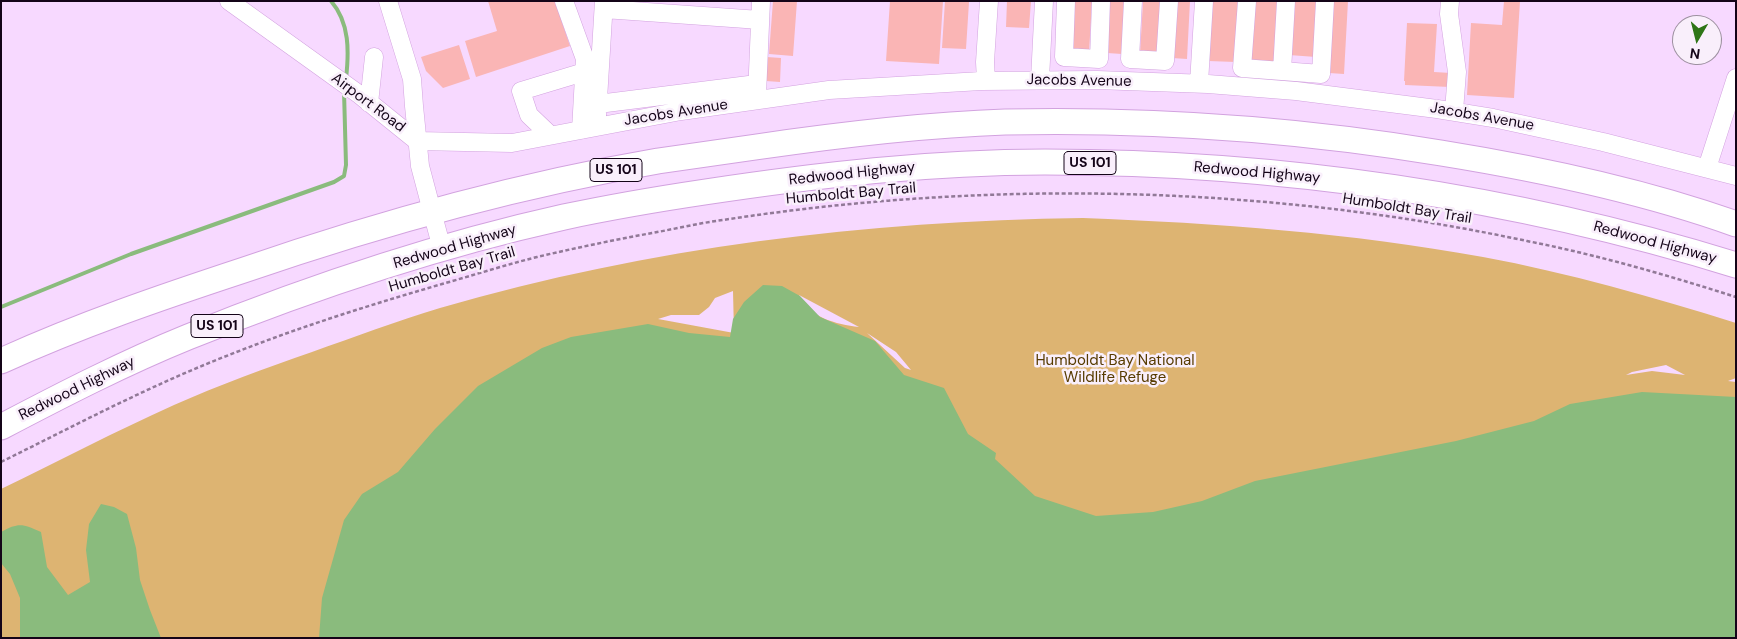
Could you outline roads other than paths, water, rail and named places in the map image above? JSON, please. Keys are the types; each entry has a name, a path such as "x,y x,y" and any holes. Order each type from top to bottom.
{"highway":[{"name":"US 101","path":"1,361 86,325 306,248 543,184 657,161 801,140 933,126 1003,122 1095,122 1291,133 1399,146 1494,162 1581,180 1691,208 1736,224"},
{"name":"Redwood Highway","path":"1,427 92,381 184,339 315,289 442,249 562,218 648,201 852,172 1044,162 1238,171 1333,180 1465,198 1670,245 1736,265"}],"street":[{"name":"Airport Road","path":"229,1 325,70 418,141 420,166 442,249"},
{"path":"388,1 412,79 418,141"},
{"path":"564,1 585,59 584,72 588,128"},
{"path":"757,92 761,1"},
{"path":"986,81 988,1"},
{"path":"1040,80 1044,1"},
{"path":"1066,1 1064,57 1099,59 1101,1"},
{"path":"1133,1 1130,60 1165,62 1168,1"},
{"path":"1199,83 1204,1"},
{"path":"1247,1 1242,68 1320,74 1325,1"},
{"path":"1282,71 1286,1"},
{"path":"1450,1 1449,14 1457,72 1454,111"},
{"path":"588,128 598,104 604,5 669,7 760,20"},
{"path":"364,99 374,56"},
{"path":"550,135 529,115 521,91 584,72"},
{"name":"Jacobs Avenue","path":"418,141 512,142 649,116 698,100 757,92 986,81 1040,80 1199,83 1296,91 1454,111 1603,142 1736,176"},
{"path":"1707,168 1734,85"},
{"path":"598,104 646,98 698,100"},
{"path":"646,98 649,116"}],"waterway":[{"path":"331,1 342,19 347,38 348,59 346,79"},
{"path":"1,307 131,254 334,182 344,176 346,165 344,91"}],"park label":[{"name":"Humboldt Bay National Wildlife Refuge","path":"1115,370"}]}
